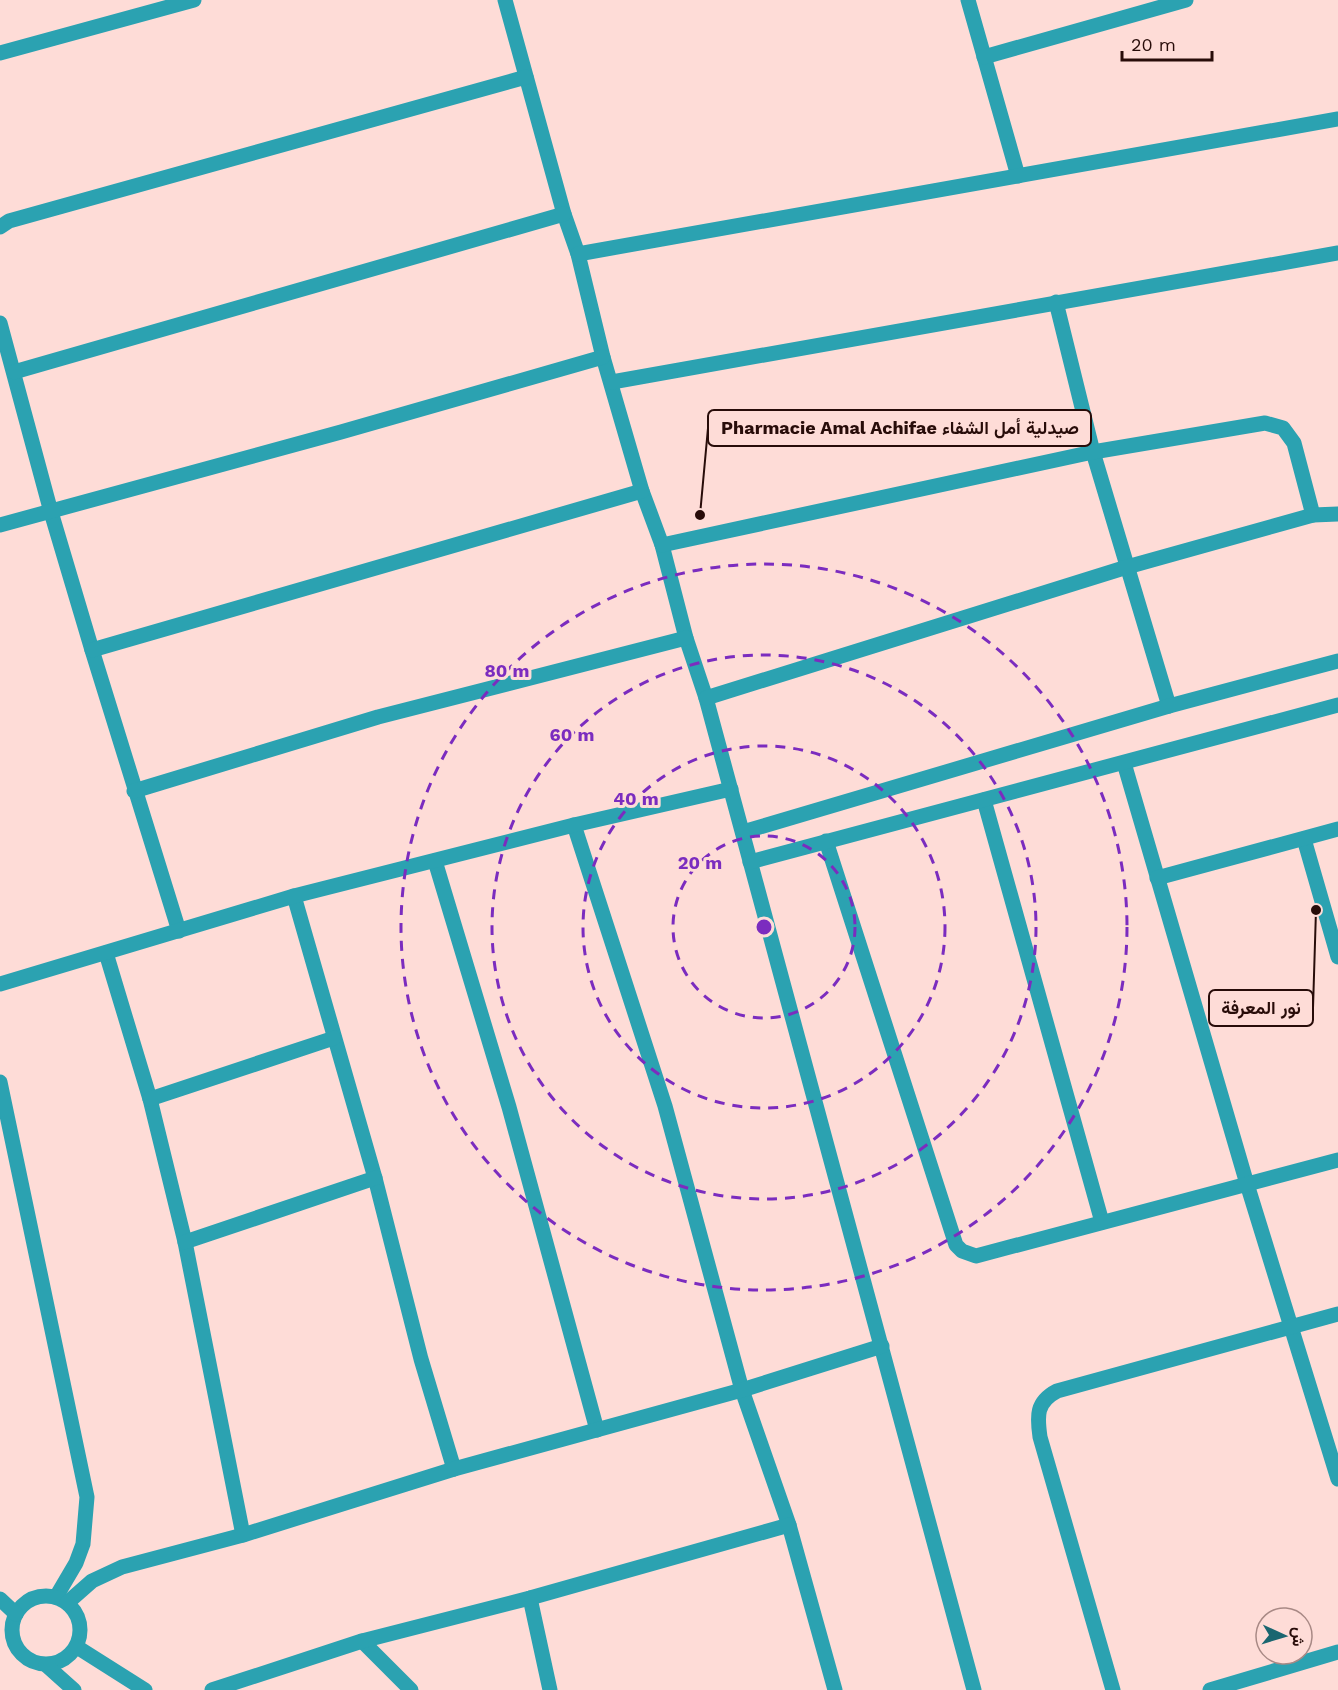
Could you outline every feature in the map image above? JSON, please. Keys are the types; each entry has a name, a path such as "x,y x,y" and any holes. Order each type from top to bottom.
{"street":[{"path":"0,53 194,0"},
{"path":"505,0 564,214 578,254 603,357 642,492 662,545 686,638 706,698 974,1690"},
{"path":"968,0 1018,176"},
{"path":"984,57 1186,0"},
{"path":"0,227 9,221 525,77"},
{"path":"578,254 1338,119"},
{"path":"15,372 564,214"},
{"path":"612,382 1056,302 1336,258"},
{"path":"1056,302 1093,452 1169,706"},
{"path":"0,323 51,512 179,931"},
{"path":"0,525 341,432 603,357"},
{"path":"662,545 1093,452 1265,423 1284,428 1294,443 1313,515"},
{"path":"92,650 642,492"},
{"path":"706,698 1127,567 1313,515 1338,514"},
{"path":"135,791 378,717 686,638"},
{"path":"743,832 1169,706 1338,661"},
{"path":"750,862 1338,705"},
{"path":"1124,763 1247,1184 1338,1479"},
{"path":"0,984 294,897 574,825 731,789"},
{"path":"984,800 1102,1222"},
{"path":"574,825 666,1106 742,1390 789,1525 835,1690"},
{"path":"1157,878 1338,829"},
{"path":"1304,839 1338,957"},
{"path":"826,841 956,1245 962,1251 976,1256 1338,1160"},
{"path":"435,861 509,1107 597,1430"},
{"path":"294,897 375,1178 421,1359 454,1469"},
{"path":"106,954 150,1099 185,1242 243,1535"},
{"path":"150,1099 334,1038"},
{"path":"0,1082 87,1497 83,1544 62,1600"},
{"path":"185,1242 375,1178"},
{"path":"1113,1690 1040,1437 1038,1424 1041,1403 1057,1391 1338,1314"},
{"path":"62,1600 92,1581 122,1567 243,1535 454,1469 742,1390 882,1346"},
{"path":"212,1690 362,1641 530,1598 789,1525"},
{"path":"45,1596 62,1600 74,1610 80,1625 77,1647 64,1660 46,1665 30,1661 18,1650 12,1629 16,1614 24,1604 34,1598 45,1596"},
{"path":"530,1598 549,1690"},
{"path":"0,1599 16,1614"},
{"path":"362,1641 411,1690"},
{"path":"77,1647 145,1690"},
{"path":"1210,1690 1338,1652"},
{"path":"46,1665 68,1688"}],"place":[{"name":"Pharmacie Amal Achifae صيدلية أمل الشفاء","path":"700,515"},
{"name":"نور المعرفة","path":"1316,910"}]}
